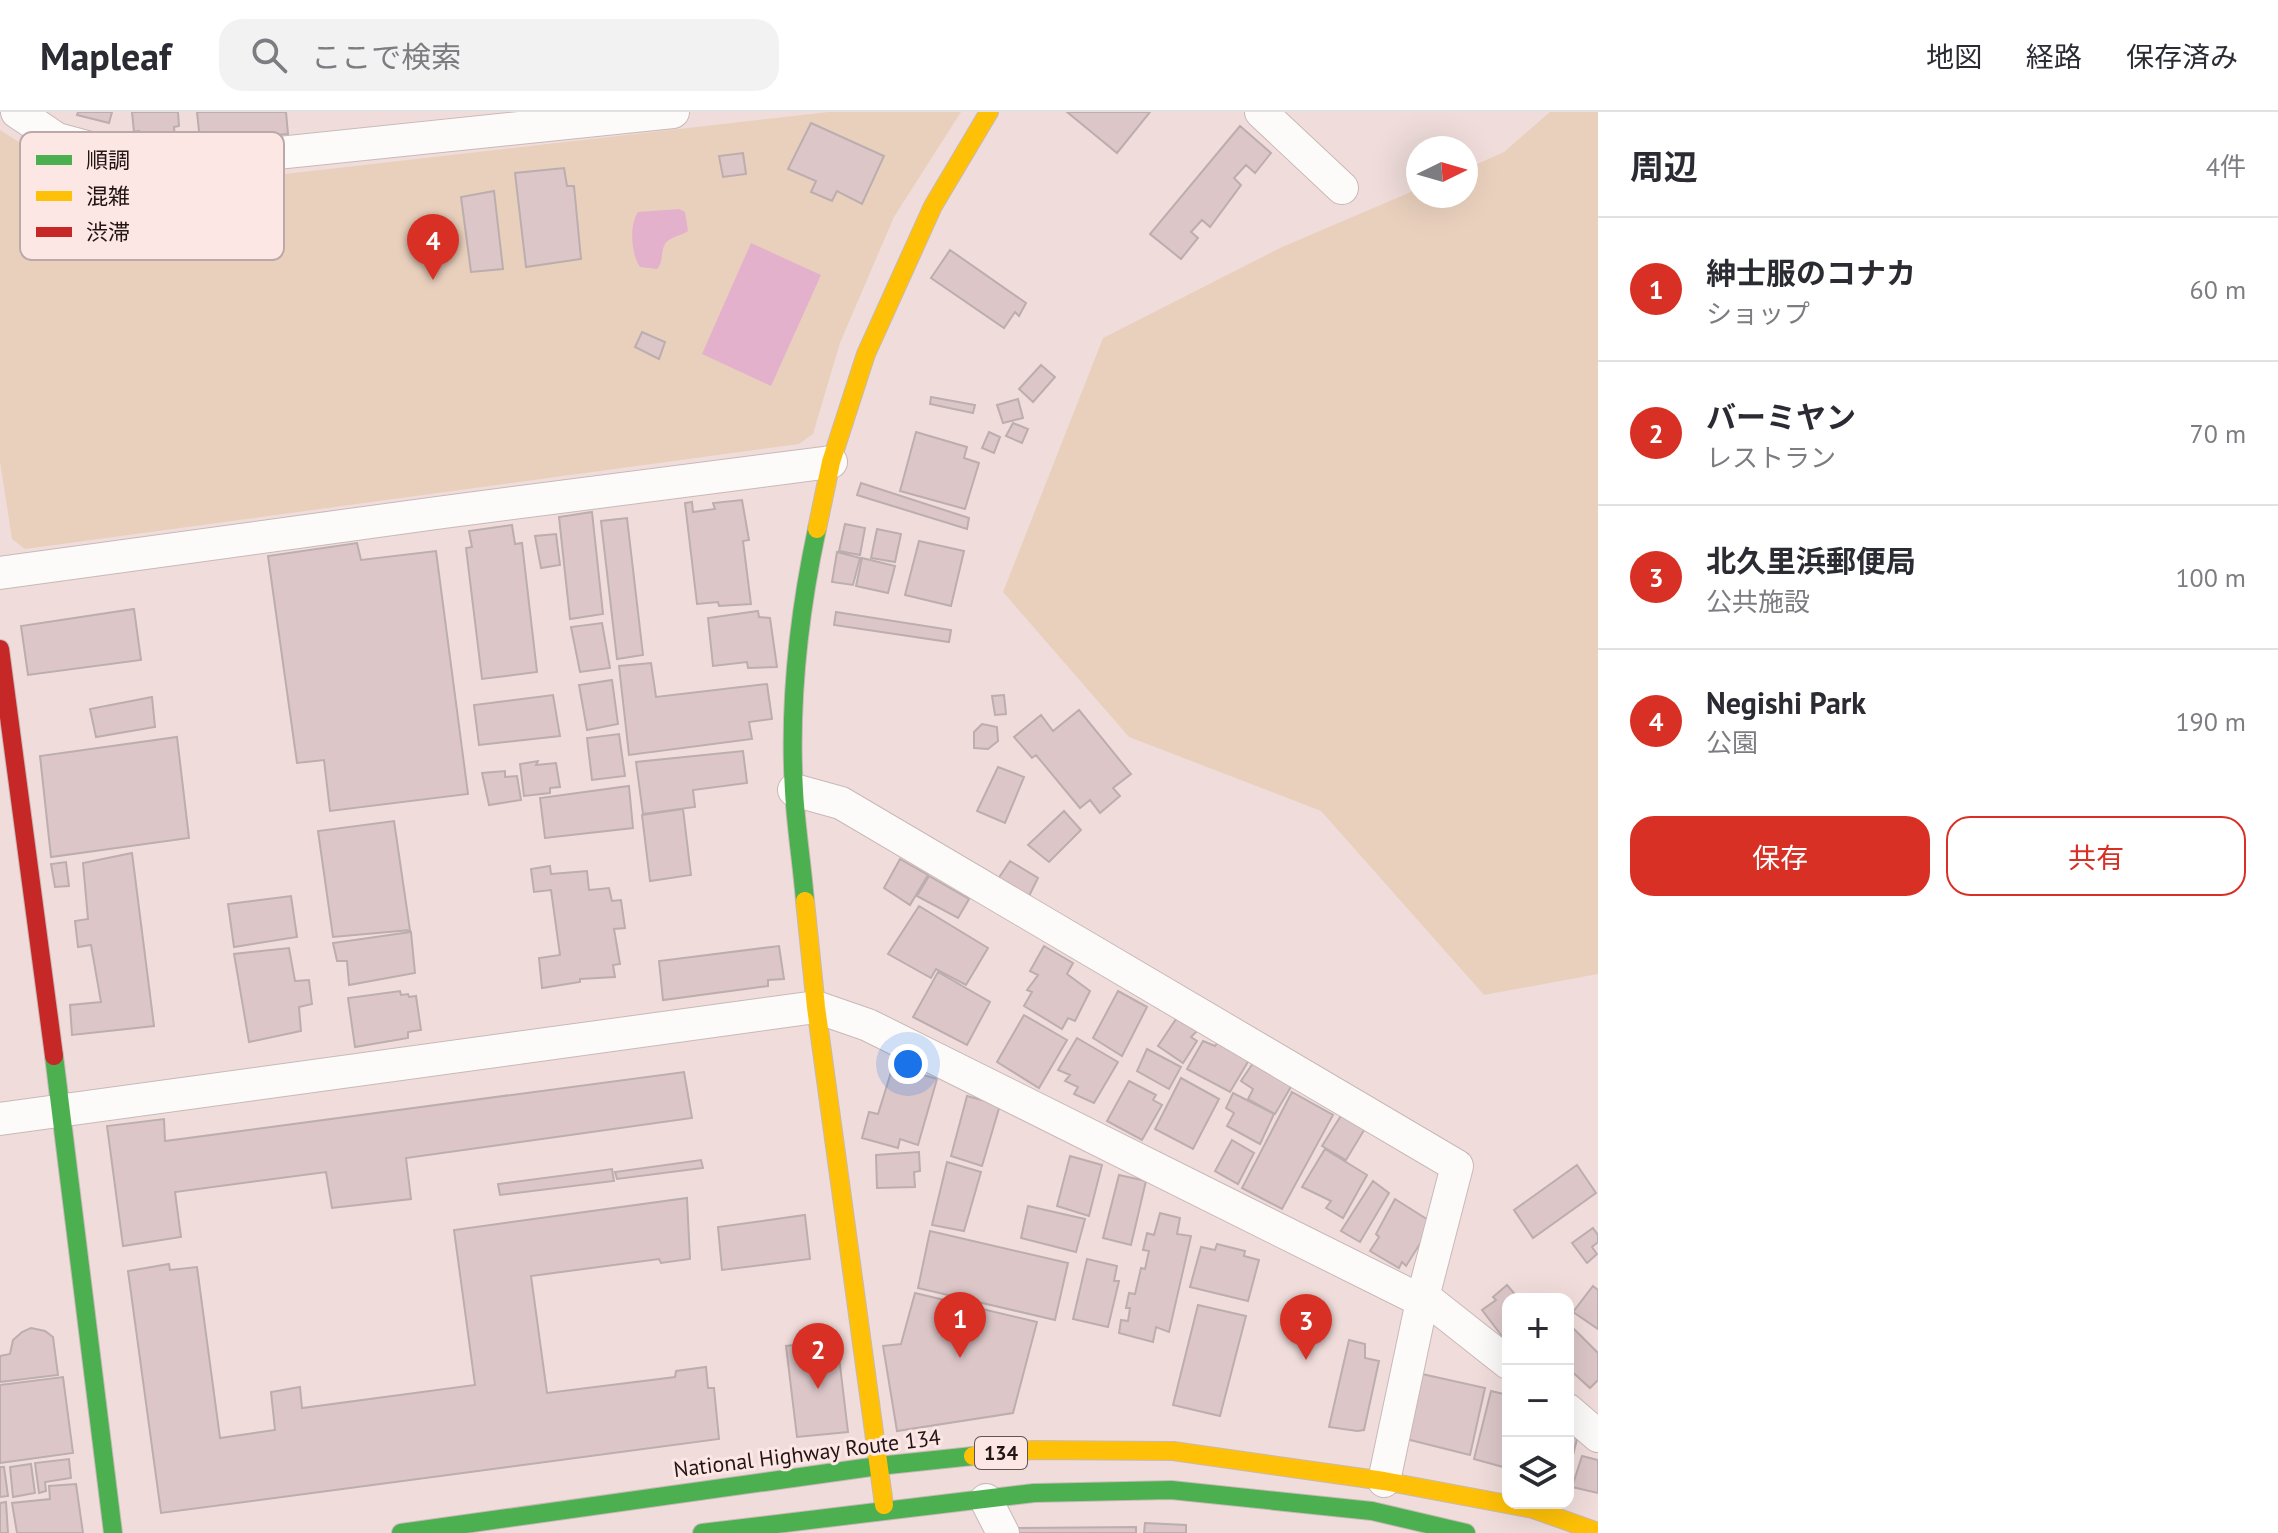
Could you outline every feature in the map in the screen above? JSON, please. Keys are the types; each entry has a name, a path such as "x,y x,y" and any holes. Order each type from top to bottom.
{"main road":[{"path":"885,1511 816,1007 794,790 795,680 809,565 831,462 866,354 927,219 989,112"},
{"path":"0,649 113,1533"},
{"name":"National Highway Route 134","path":"401,1533 878,1466 1033,1450 1173,1451 1384,1481 1533,1509 1598,1532"},
{"name":"134","path":"702,1533 1034,1493 1171,1490 1372,1511 1466,1533"}],"street":[{"path":"17,112 47,132"},
{"path":"1261,112 1342,188"},
{"path":"284,149 490,122 657,113"},
{"path":"0,573 831,462"},
{"path":"794,790 841,803 1457,1166 1422,1301 1384,1481"},
{"path":"0,1119 816,1007 868,1025 1422,1301 1432,1303 1502,1358"},
{"path":"1574,1415 1598,1436"},
{"path":"986,1500 1003,1533"}],"shaded area":[{"path":"828,112 961,112 894,217 840,343 813,434 799,444 25,549 12,539 0,462 0,130 20,143 20,260 284,260 284,174"},
{"path":"1550,112 1598,112 1598,974 1484,995 1321,811 1129,737 1003,592 1103,338 1282,247 1406,194 1406,208 1478,208 1478,164 1504,152"},
{"path":"679,209 685,212 688,231 667,242 657,269 640,267 632,240 638,212"},
{"path":"751,243 821,275 771,386 702,354"}],"building":[{"path":"78,112 112,112 109,123 77,115"},
{"path":"132,112 178,112 179,126 174,127 174,132 134,132"},
{"path":"197,112 286,112 288,134 199,132"},
{"path":"1067,112 1150,112 1117,153"},
{"path":"811,123 884,156 862,204 837,191 832,201 811,192 816,181 788,169"},
{"path":"1240,126 1271,153 1255,173 1246,165 1234,178 1241,185 1210,227 1202,220 1191,232 1198,238 1181,259 1150,234"},
{"path":"743,153 746,174 723,177 719,156"},
{"path":"564,168 567,186 574,186 581,259 526,267 515,173"},
{"path":"494,191 503,269 471,272 461,197"},
{"path":"950,250 1026,303 1019,316 1015,312 1004,328 931,278"},
{"path":"642,332 665,342 659,359 635,347"},
{"path":"1041,365 1055,377 1033,402 1019,389"},
{"path":"931,397 975,405 973,413 930,404"},
{"path":"1018,399 1023,418 1003,423 997,405"},
{"path":"1013,423 1028,429 1022,443 1006,436"},
{"path":"916,432 967,447 964,458 979,463 965,509 900,491"},
{"path":"989,432 1000,437 994,453 982,448"},
{"path":"861,483 969,518 967,529 857,495"},
{"path":"742,500 749,540 743,541 751,604 697,604 685,503 692,502 693,512 715,509 713,503"},
{"path":"592,512 603,614 570,619 559,517"},
{"path":"627,518 643,655 617,659 601,521"},
{"path":"845,524 865,528 860,555 839,551"},
{"path":"512,525 515,544 522,543 537,672 482,679 466,548 472,547 469,531"},
{"path":"877,529 901,534 895,562 871,558"},
{"path":"556,534 560,565 541,568 535,536"},
{"path":"919,541 964,551 951,606 905,595"},
{"path":"357,543 361,560 436,551 468,794 330,811 324,760 297,763 268,556"},
{"path":"837,552 860,558 853,585 832,582"},
{"path":"862,558 895,566 888,593 856,586"},
{"path":"134,609 141,660 28,675 21,626"},
{"path":"758,611 759,617 770,618 777,667 748,668 747,662 713,666 708,618"},
{"path":"836,612 951,630 949,642 834,625"},
{"path":"602,623 610,668 580,672 571,627"},
{"path":"651,663 656,697 767,684 772,719 749,722 752,739 629,755 619,666"},
{"path":"612,680 618,724 587,730 579,685"},
{"path":"553,695 560,736 479,745 474,705"},
{"path":"1004,695 1006,714 995,715 992,696"},
{"path":"152,697 155,727 96,737 90,709"},
{"path":"1079,710 1131,774 1113,788 1120,796 1100,813 1090,800 1080,808 1036,755 1032,758 1014,737 1041,715 1053,731"},
{"path":"982,724 997,727 998,741 988,749 974,748 974,732"},
{"path":"619,734 625,776 592,780 587,738"},
{"path":"177,737 189,838 51,857 40,756"},
{"path":"743,751 747,783 693,790 695,807 643,814 636,762"},
{"path":"538,761 536,765 556,763 560,787 550,788 550,793 524,796 520,764"},
{"path":"998,767 1024,777 1005,823 977,811"},
{"path":"505,771 505,777 517,776 521,800 489,805 482,773"},
{"path":"629,786 633,828 545,838 540,798"},
{"path":"683,809 691,875 650,881 642,815"},
{"path":"1064,811 1081,830 1049,862 1028,845"},
{"path":"394,821 410,930 333,937 318,831"},
{"path":"132,853 154,1026 72,1035 70,1005 101,1002 91,945 78,947 75,921 88,919 83,863"},
{"path":"900,859 928,875 910,905 884,888"},
{"path":"1010,861 1038,878 1028,898 998,879"},
{"path":"66,862 69,886 55,887 51,864"},
{"path":"550,866 551,874 587,871 589,890 609,888 612,901 621,900 625,928 614,929 620,964 613,965 615,977 580,979 580,982 542,988 539,958 560,955 551,890 534,892 531,869"},
{"path":"929,876 969,899 958,918 917,896"},
{"path":"291,896 297,937 234,947 228,904"},
{"path":"919,906 988,948 966,985 936,969 931,978 888,954"},
{"path":"411,932 415,973 349,985 347,961 337,961 333,943"},
{"path":"779,946 784,979 768,980 768,986 663,1000 659,961"},
{"path":"1044,946 1073,963 1067,974 1090,991 1075,1021 1068,1018 1062,1029 1024,1006 1032,992 1027,990 1038,975 1030,971"},
{"path":"289,948 295,981 309,980 312,1004 299,1007 301,1031 249,1042 234,954"},
{"path":"938,972 990,1002 967,1045 913,1017"},
{"path":"400,991 401,995 416,996 421,1030 408,1032 408,1038 355,1047 348,998"},
{"path":"1118,991 1147,1007 1122,1056 1093,1038"},
{"path":"1024,1015 1067,1040 1039,1088 997,1062"},
{"path":"1176,1019 1197,1031 1191,1037 1197,1041 1183,1063 1158,1046"},
{"path":"1077,1038 1118,1062 1094,1103 1074,1094 1078,1087 1065,1081 1070,1075 1058,1070"},
{"path":"1203,1041 1215,1046 1218,1042 1249,1060 1230,1092 1187,1069"},
{"path":"1147,1049 1181,1067 1169,1089 1137,1071"},
{"path":"1253,1063 1292,1085 1275,1114 1248,1099 1253,1089 1241,1081"},
{"path":"893,1066 937,1079 918,1145 900,1139 898,1148 862,1138 869,1112 878,1114"},
{"path":"684,1072 692,1118 406,1158 411,1199 332,1208 326,1172 175,1192 181,1237 123,1246 107,1126 164,1119 165,1141"},
{"path":"1181,1078 1219,1099 1193,1149 1155,1129"},
{"path":"1129,1081 1156,1095 1153,1100 1162,1105 1142,1140 1107,1121"},
{"path":"1292,1092 1333,1115 1282,1209 1242,1188"},
{"path":"1233,1093 1274,1114 1260,1144 1227,1126 1234,1113 1226,1108"},
{"path":"967,1096 1000,1105 982,1166 951,1156"},
{"path":"1342,1114 1366,1127 1346,1160 1322,1146"},
{"path":"1232,1140 1254,1153 1238,1184 1215,1171"},
{"path":"1325,1149 1367,1175 1343,1218 1326,1208 1331,1201 1302,1187"},
{"path":"919,1152 920,1171 914,1172 915,1187 877,1188 876,1155"},
{"path":"1070,1156 1102,1165 1089,1216 1057,1206"},
{"path":"701,1160 703,1168 617,1179 615,1172"},
{"path":"947,1162 981,1172 964,1231 932,1225"},
{"path":"1577,1165 1596,1193 1533,1238 1514,1210"},
{"path":"612,1169 614,1181 500,1195 498,1184"},
{"path":"1119,1175 1146,1181 1131,1245 1103,1238"},
{"path":"1373,1181 1389,1193 1360,1242 1341,1231"},
{"path":"687,1198 690,1259 661,1263 659,1259 531,1276 547,1393 675,1377 676,1371 706,1367 708,1388 714,1388 719,1439 161,1513 128,1271 169,1264 170,1270 197,1267 220,1438 275,1430 271,1392 300,1387 302,1408 475,1385 454,1230"},
{"path":"1395,1199 1433,1223 1406,1266 1402,1262 1399,1268 1370,1251"},
{"path":"1028,1206 1085,1219 1076,1252 1021,1238"},
{"path":"1160,1213 1180,1218 1177,1234 1191,1236 1169,1332 1156,1327 1153,1342 1119,1333 1121,1320 1128,1321 1130,1308 1126,1308 1129,1293 1135,1294 1141,1268 1145,1269 1149,1251 1143,1250 1147,1233 1154,1235"},
{"path":"805,1215 810,1259 722,1270 718,1227"},
{"path":"1593,1228 1598,1242 1592,1247 1597,1254 1587,1263 1572,1243"},
{"path":"930,1231 1068,1263 1055,1320 918,1288"},
{"path":"1217,1244 1245,1251 1244,1256 1259,1260 1248,1301 1190,1287 1201,1247 1215,1250"},
{"path":"1087,1259 1117,1266 1114,1281 1119,1281 1108,1327 1073,1319"},
{"path":"1507,1285 1514,1293 1502,1293 1502,1336 1482,1310 1496,1300 1493,1297"},
{"path":"1593,1286 1598,1290 1598,1329 1574,1311"},
{"path":"915,1293 1037,1322 1013,1413 897,1431 883,1346 901,1344"},
{"path":"1198,1305 1246,1316 1220,1416 1173,1405"},
{"path":"31,1328 45,1331 53,1337 58,1375 0,1382 0,1356 10,1354 13,1340"},
{"path":"1574,1329 1598,1353 1598,1380 1590,1388 1574,1373"},
{"path":"837,1340 848,1432 797,1437 786,1346"},
{"path":"1349,1340 1365,1344 1365,1358 1379,1361 1364,1430 1357,1431 1329,1427"},
{"path":"1422,1374 1485,1388 1470,1455 1406,1439"},
{"path":"63,1377 73,1453 0,1463 0,1385"},
{"path":"1491,1391 1502,1394 1502,1467 1474,1459"},
{"path":"1582,1456 1598,1460 1598,1493 1574,1487"},
{"path":"69,1459 71,1478 45,1482 46,1491 39,1493 35,1463"},
{"path":"31,1464 35,1493 13,1497 10,1467"},
{"path":"0,1467 4,1467 8,1496 0,1497"},
{"path":"76,1484 83,1533 17,1533 12,1503 50,1499 49,1486"},
{"path":"6,1502 8,1533 0,1533 0,1503"},
{"path":"1145,1523 1186,1525 1186,1533 1144,1533"},
{"path":"1136,1527 1136,1533 1014,1533 1012,1528"}],"traffic: fast":[{"path":"805,901 795,805 794,692 800,626 817,529"},
{"path":"54,1056 113,1533"},
{"path":"401,1533 878,1466 973,1456"},
{"path":"702,1533 1034,1493 1171,1490 1372,1511 1466,1533"}],"traffic: slow":[{"path":"817,529 831,462 866,354 933,206 989,112"},
{"path":"805,901 816,1007 884,1505"},
{"path":"973,1456 1033,1450 1173,1451 1384,1481 1533,1509 1598,1532"}],"traffic: jam":[{"path":"0,649 54,1056"}],"place":[{"name":"Negishi Park","path":"433,280"},
{"name":"紳士服のコナカ","path":"960,1358"},
{"name":"北久里浜郵便局","path":"1306,1360"},
{"name":"バーミヤン","path":"818,1389"}]}
